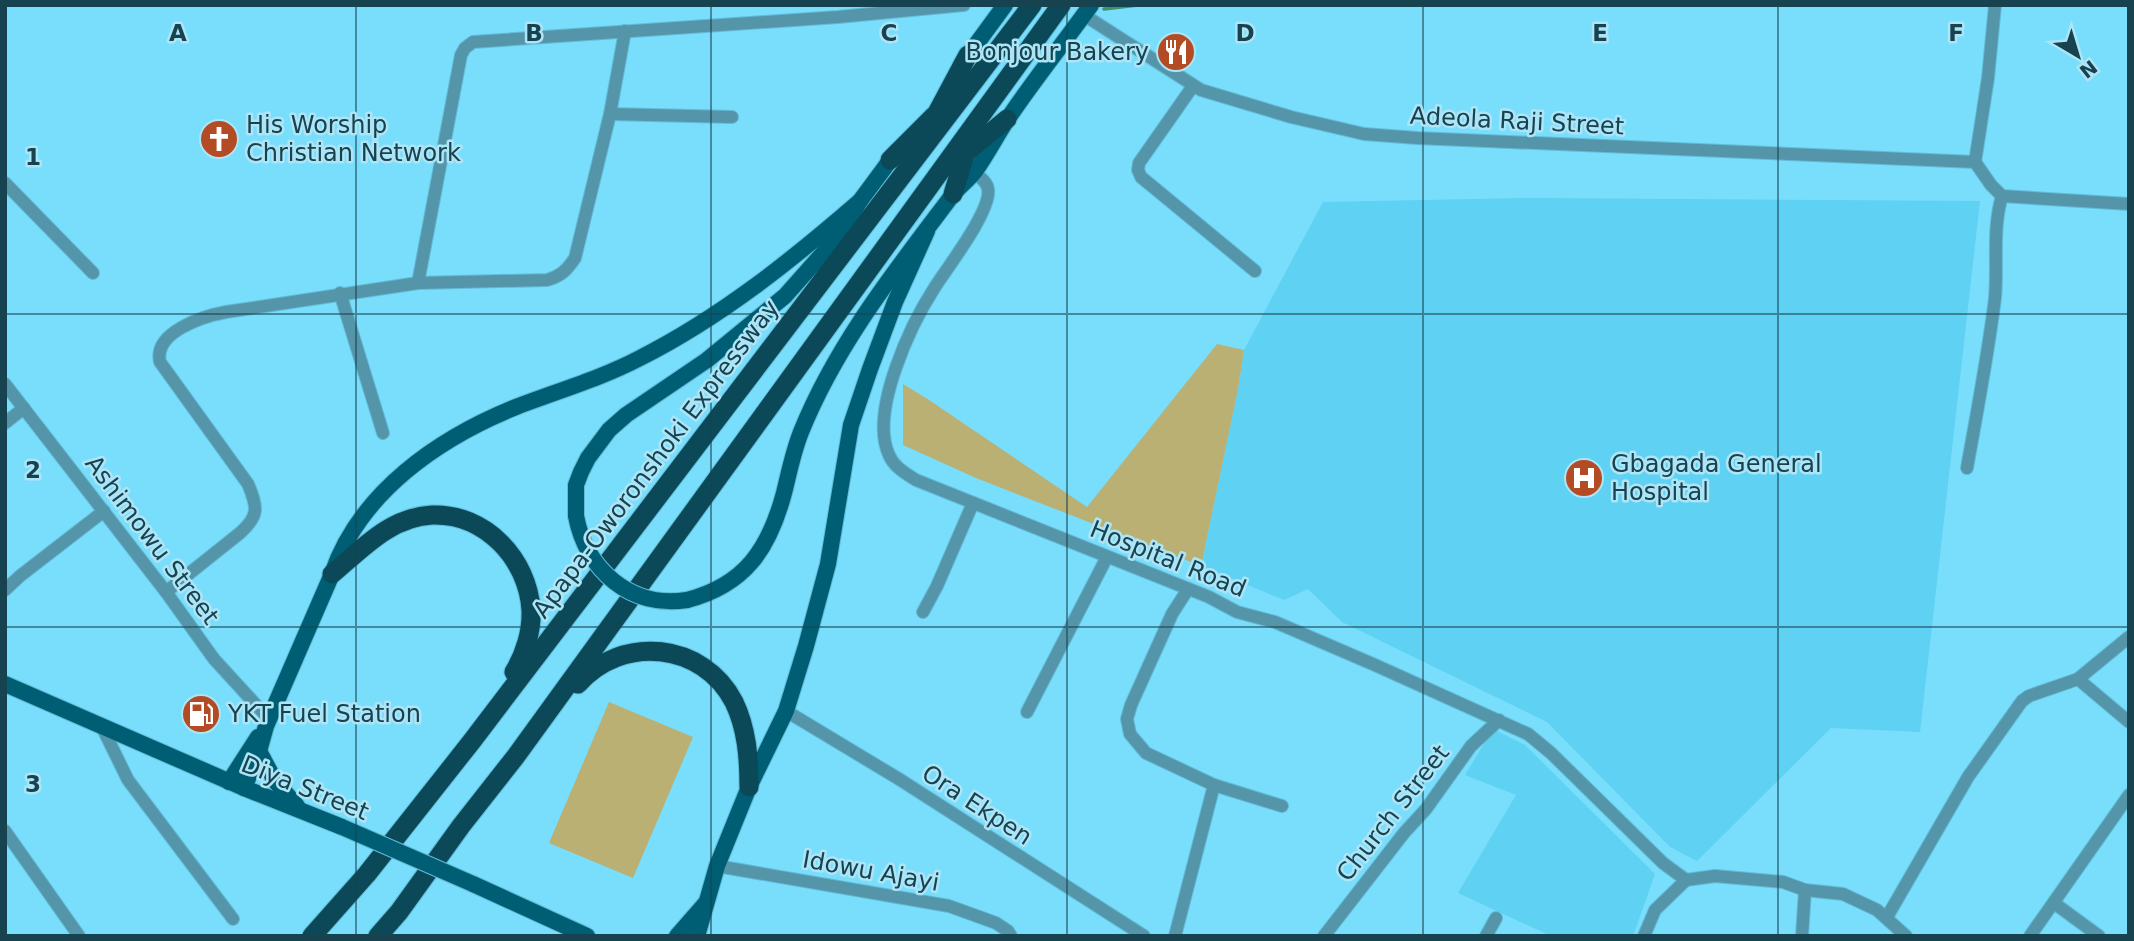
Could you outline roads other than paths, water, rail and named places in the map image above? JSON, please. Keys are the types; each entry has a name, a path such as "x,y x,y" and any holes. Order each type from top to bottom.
{"highway":[{"name":"Apapa-Oworonshoki Expressway","path":"312,936 367,874 472,741 1032,5"},
{"path":"378,936 516,756 1061,5"},
{"path":"911,163 968,55"},
{"path":"890,160 985,66"},
{"path":"953,194 965,152 985,108"},
{"path":"930,184 1007,119"},
{"path":"332,574 378,533 395,524 431,515 469,522 499,540 512,555 527,590 531,610 530,630 517,668 472,741"},
{"path":"516,756 587,674 629,653 652,650 676,653 695,660 723,685 741,720 749,761 749,787"}],"main road":[{"path":"1005,5 860,201 841,233 785,296 707,360 626,415 609,429 593,452 576,485 578,529 589,553 617,584 639,597 671,603 704,596 741,575 755,559 778,514 799,436 848,338 873,300 953,194 975,173 1007,119 1088,10"},
{"path":"237,785 259,751 267,723 339,555 385,489 460,433 516,407 575,387 639,359 692,328 750,292 860,201"},
{"path":"697,936 717,866 749,787 786,711 828,564 851,425 895,302 927,231"},
{"name":"Diya Street","path":"7,687 342,827 587,936"},
{"path":"237,785 244,757 267,723"},
{"path":"259,751 275,781 301,810"},
{"path":"677,936 707,902"}],"street":[{"path":"418,283 461,55 473,42 852,16 964,5"},
{"path":"1995,5 1988,78 1975,162 2002,196 2129,204"},
{"name":"Adeola Raji Street","path":"1088,10 1201,90 1291,117 1364,134 1975,162"},
{"path":"166,592 240,533 250,524 256,513 255,500 248,484 160,362 158,356 162,342 191,323 208,316 340,293 418,283 547,280 558,277 568,269 575,258 610,114 625,31"},
{"path":"1193,86 1139,163 1138,170 1141,177 1255,271"},
{"path":"610,114 732,117"},
{"name":"Hospital Road","path":"975,173 984,180 988,188 986,204 912,327 889,391 884,424 885,444 889,456 902,472 916,480 1209,597 1237,612 1285,626 1528,734 1552,753 1663,863 1686,880"},
{"path":"5,183 93,273"},
{"path":"1968,468 1995,296 1996,239 2002,196"},
{"path":"340,293 383,433"},
{"name":"Ashimowu Street","path":"5,384 166,592 214,659 267,723"},
{"path":"5,423 24,408"},
{"path":"923,612 973,503"},
{"path":"5,590 104,511"},
{"path":"1027,712 1107,557"},
{"path":"1188,589 1172,614 1131,705 1127,719 1130,734 1146,753 1214,785 1282,806"},
{"path":"1888,917 1968,777 2022,701 2029,696 2078,680 2129,637"},
{"path":"2078,680 2129,722"},
{"name":"Ora Ekpen","path":"786,711 899,779 1144,936"},
{"name":"Church Street","path":"1324,936 1404,833 1426,809 1471,746 1499,720"},
{"path":"103,727 128,780 233,919"},
{"path":"1175,936 1214,785"},
{"path":"2029,936 2129,795"},
{"path":"5,831 79,936"},
{"name":"Idowu Ajayi","path":"717,866 949,906 996,923 1009,931 1011,936"},
{"path":"1644,936 1655,910 1686,880 1716,876 1783,882 1805,890 1843,894 1888,917 1906,936"},
{"path":"1802,936 1805,890"},
{"path":"2054,903 2099,936"},
{"path":"1486,936 1496,918"}],"waterway":[{"path":"1104,9 1138,5"}],"place":[{"name":"Bonjour Bakery","path":"1176,52"},
{"name":"His Worship Christian Network","path":"219,139"},
{"name":"Gbagada General Hospital","path":"1584,478"},
{"name":"YKT Fuel Station","path":"201,714"}]}
